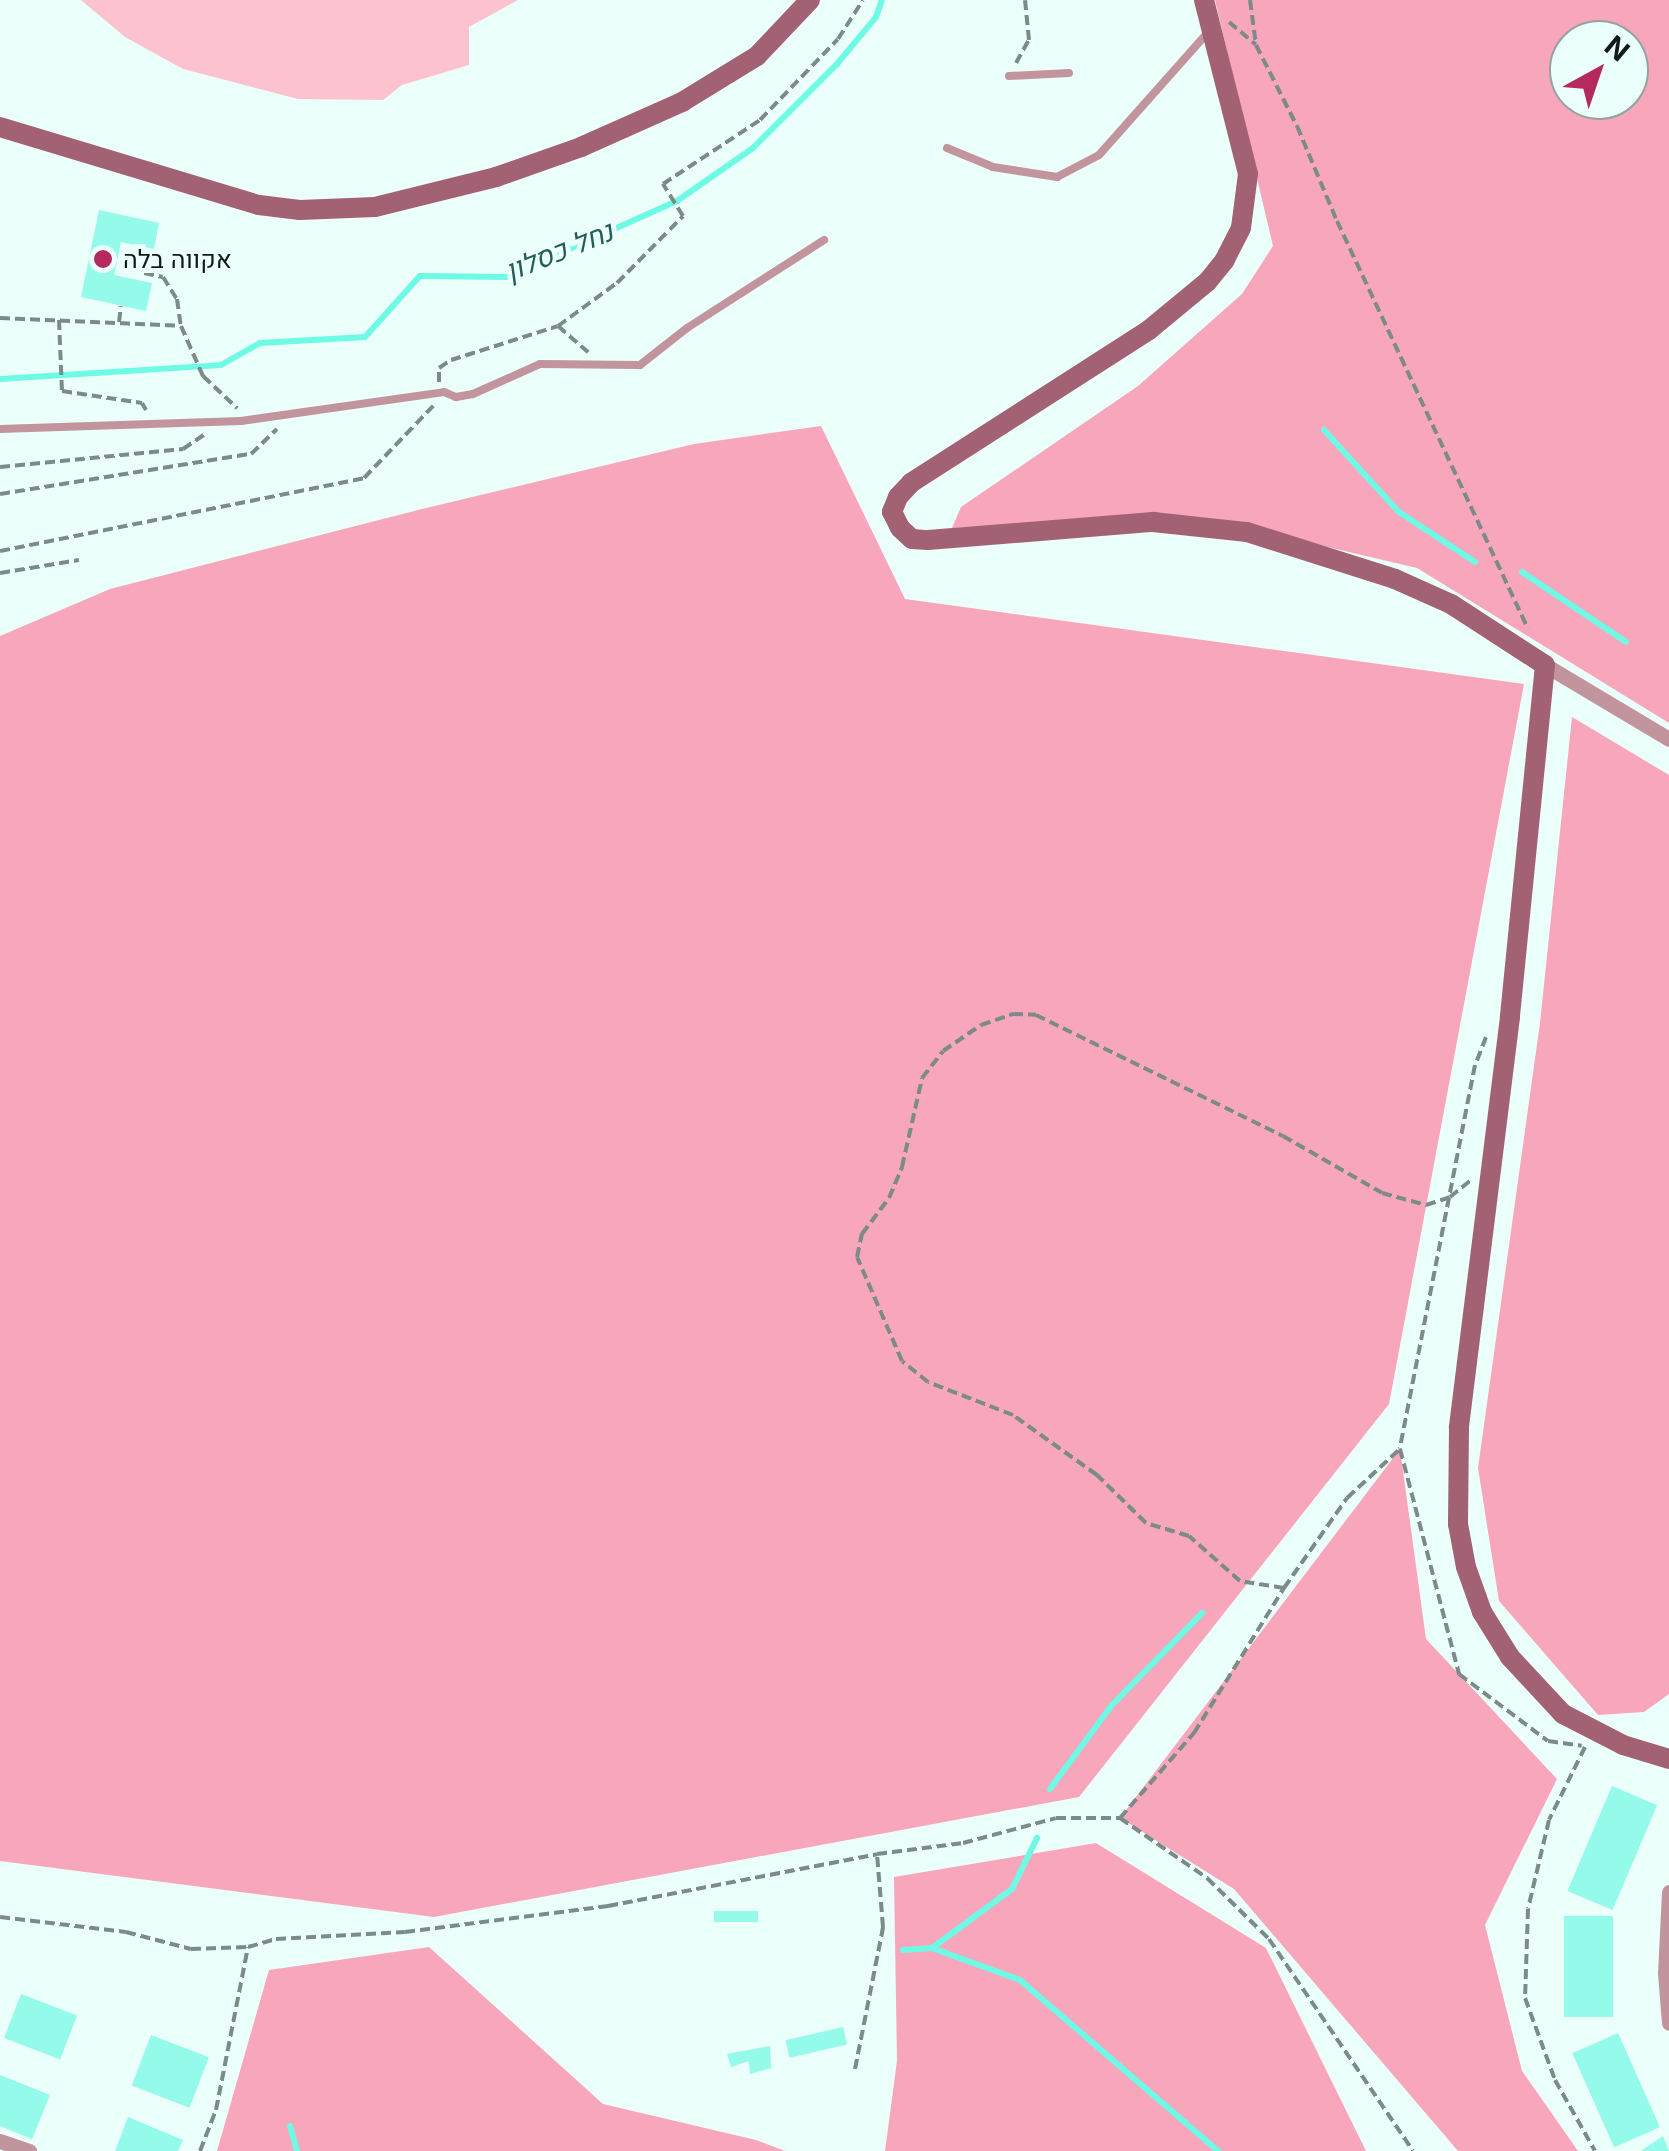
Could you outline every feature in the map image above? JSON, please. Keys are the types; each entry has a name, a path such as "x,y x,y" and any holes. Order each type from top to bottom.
{"main road":[{"path":"0,127 258,205 300,210 375,207 496,178 581,147 682,102 757,56 810,0"},
{"path":"1204,0 1248,174 1245,215 1225,260 1207,282 1149,330 911,483 898,497 892,512 900,528 912,539 928,540 1153,522 1247,532 1395,579 1451,604 1545,665 1510,1017 1459,1428 1458,1524 1466,1567 1482,1612 1510,1658 1563,1714 1623,1745 1669,1759"}],"street":[{"path":"1545,665 1669,739"},
{"path":"1669,1892 1669,2023"},
{"path":"0,2141 29,2151"}],"lane":[{"path":"947,148 993,168 1057,177 1099,156 1211,28"},
{"path":"1008,76 1070,72"},
{"path":"0,430 240,421 444,392 456,397 473,394 540,364 640,365 687,328 824,240"}],"path":[{"path":"0,551 364,478 412,432 444,392 438,379 439,368 451,360 558,326 590,306 683,216 664,184 760,120 838,40 863,0"},
{"path":"1008,76 1029,40 1025,0"},
{"path":"1204,0 1256,45"},
{"path":"1250,0 1256,45 1529,631"},
{"path":"144,272 163,277 177,298 181,326 203,376 236,406 240,421"},
{"path":"120,322 121,306"},
{"path":"0,318 181,326"},
{"path":"59,320 62,391 142,403 153,424"},
{"path":"558,326 599,362"},
{"path":"0,494 252,454 292,414"},
{"path":"0,467 183,449 224,421"},
{"path":"0,573 79,560"},
{"path":"1284,1588 1240,1580 1190,1536 1146,1523 1098,1475 1013,1416 928,1382 902,1361 857,1257 862,1234 888,1198 902,1166 922,1078 943,1051 981,1026 1013,1014 1036,1015 1283,1136 1382,1193 1426,1205 1450,1197 1492,1163"},
{"path":"1120,1818 1194,1733 1284,1588 1347,1498 1400,1449 1474,1065 1484,1039 1510,1017"},
{"path":"1584,1747 1548,1820 1528,1910 1525,1998 1555,2080 1595,2151"},
{"path":"0,1917 126,1932 191,1949 248,1948 276,1940 405,1932 608,1906 877,1854 963,1843 1056,1818 1097,1814 1120,1818 1207,1878 1269,1938 1412,2151"},
{"path":"856,2069 882,1928 877,1854"},
{"path":"200,2151 216,2110 248,1948"}],"shaded area":[{"path":"81,0 518,0 469,27 469,65 402,85 383,100 298,99 183,69 125,37"},
{"path":"1215,0 1669,0 1669,723 1417,568 1200,517 952,528 961,507 1138,386 1242,294 1273,246"},
{"path":"821,426 905,599 1524,684 1389,1404 1079,1797 434,1917 0,1861 0,636 110,589 422,509 694,444"},
{"path":"1572,717 1669,775 1669,1694 1644,1712 1598,1715 1499,1601 1478,1468 1540,1023"},
{"path":"1400,1449 1426,1639 1557,1779 1485,1925 1522,2071 1578,2151 1458,2151 1234,1889 1120,1818"},
{"path":"1096,1843 1266,1948 1366,2151 885,2151 897,2061 894,1877"},
{"path":"429,1947 603,2104 756,2140 785,2151 217,2151 269,1970"}],"building":[{"name":"אקווה בלה","path":"99,210 159,223 154,249 121,242 114,275 152,283 146,311 81,297"},
{"path":"1612,1786 1657,1805 1613,1910 1567,1891"},
{"path":"714,1911 758,1911 758,1922 714,1922"},
{"path":"1564,1916 1613,1916 1613,2017 1564,2017"},
{"path":"21,1994 77,2016 60,2059 4,2038"},
{"path":"843,2027 847,2045 790,2058 786,2040"},
{"path":"1618,2033 1660,2127 1614,2147 1572,2053"},
{"path":"151,2035 209,2057 190,2108 132,2085"},
{"path":"770,2046 771,2068 750,2074 749,2061 731,2067 727,2054"},
{"path":"0,2075 50,2095 32,2139 0,2126"},
{"path":"128,2117 183,2140 178,2151 115,2151"},
{"path":"1663,2136 1669,2151 1641,2151"}],"waterway":[{"name":"נחל כסלון","path":"0,379 221,365 260,343 365,337 420,276 507,277 677,201 753,148 837,64 876,17 882,0"},
{"path":"1324,430 1399,512 1475,562"},
{"path":"1522,572 1626,642"},
{"path":"1050,1789 1112,1705 1202,1613"},
{"path":"932,1948 1012,1889 1037,1838"},
{"path":"903,1950 932,1948 1020,1980 1218,2151"},
{"path":"290,2126 297,2151"}],"place":[{"name":"אקווה בלה","path":"103,259"}]}
